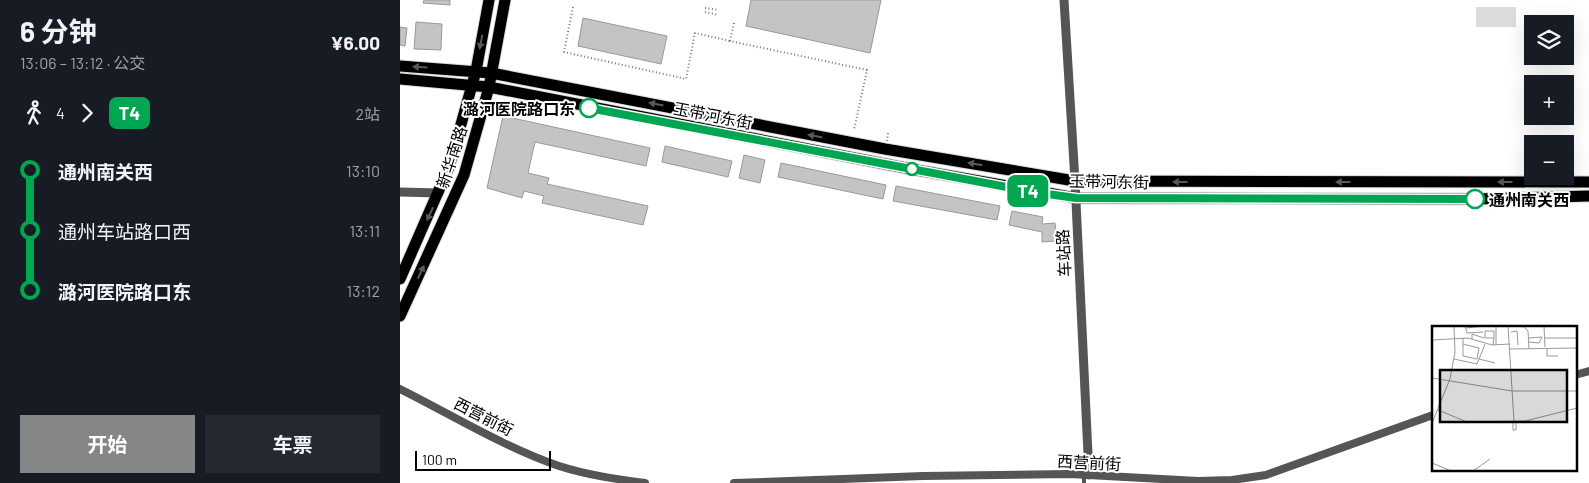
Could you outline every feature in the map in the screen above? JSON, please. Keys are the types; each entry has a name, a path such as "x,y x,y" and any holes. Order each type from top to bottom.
{"main road":[{"name":"新华南路","path":"400,279 439,193 456,143 476,71 490,0"},
{"name":"新华南路","path":"400,316 464,175 489,87 505,0"},
{"name":"玉带河东街","path":"400,66 491,73 885,150 1075,181 1589,182"},
{"name":"玉带河东街","path":"400,79 472,84 904,168 1076,198 1476,199 1589,196"}],"street":[{"name":"车站路","path":"1064,0 1076,198 1086,477"},
{"path":"400,192 439,193"},
{"path":"1576,375 1589,371"},
{"name":"西营前街","path":"400,388 514,447 558,466 600,477 645,483"},
{"name":"西营前街","path":"734,483 923,476 1086,477 1111,480 1232,480 1266,474 1432,415"}],"path":[{"path":"573,7 564,52 686,78 695,33 867,70 854,130"},
{"path":"706,8 719,10"},
{"path":"705,12 718,15"},
{"path":"730,41 734,23"}],"shaded area":[{"path":"1476,7 1516,7 1516,27 1476,27"}],"building":[{"path":"424,0 450,0 450,5 423,3"},
{"path":"751,0 881,0 870,53 746,26"},
{"path":"583,18 667,36 661,64 578,46"},
{"path":"416,22 442,24 441,50 414,49"},
{"path":"400,27 407,28 405,46 400,45"},
{"path":"503,116 650,148 646,166 535,142 528,173 549,178 547,184 648,206 643,225 542,203 544,196 524,191 522,198 487,188"},
{"path":"665,146 732,161 728,177 662,162"},
{"path":"744,155 765,160 760,183 739,178"},
{"path":"781,163 886,185 883,199 778,177"},
{"path":"896,186 1000,206 997,220 893,201"},
{"path":"1012,211 1043,217 1042,224 1055,223 1057,241 1042,242 1042,232 1009,225"}],"bus line":[{"name":"T4","path":"589,108 1033,192 1076,198 1475,199"}],"place":[{"name":"潞河医院路口东","path":"589,108"},
{"name":"通州南关西","path":"1475,199"}]}
